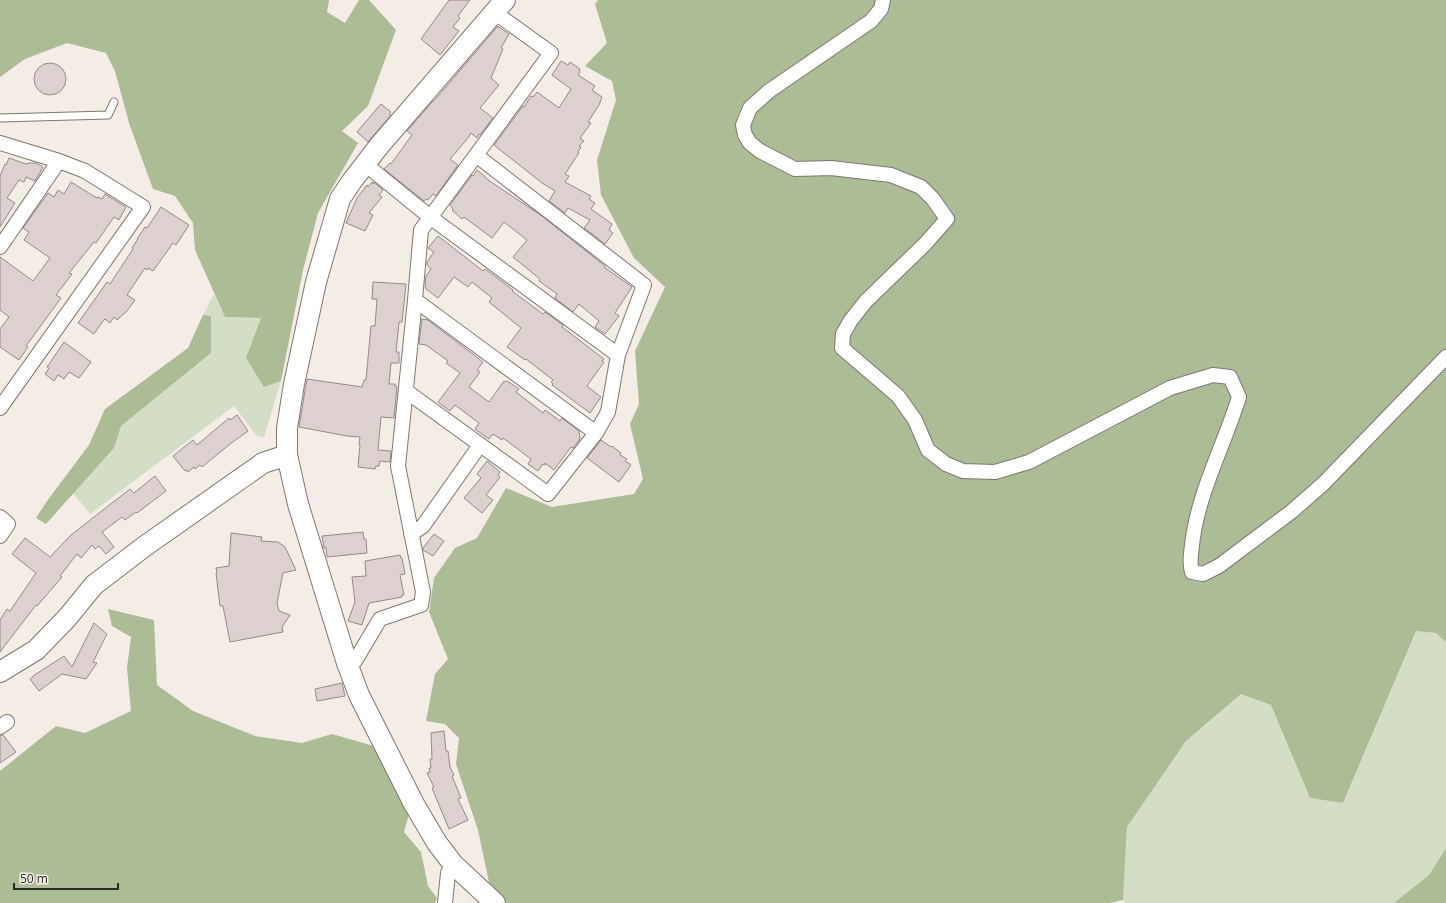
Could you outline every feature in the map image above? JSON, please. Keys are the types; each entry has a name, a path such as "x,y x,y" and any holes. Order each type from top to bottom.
{"street":[{"path":"883,0 881,9 871,21 769,91 750,108 744,125 745,135 750,143 760,151 795,169 831,168 891,175 921,187 947,219 925,244 866,301 851,320 843,334 842,348 898,396 915,420 928,450 946,464 963,471 996,472 1029,462 1170,388 1213,375 1230,377 1239,396 1200,503 1193,538 1190,564 1192,572 1203,574 1219,566 1285,517 1323,484 1446,358"},
{"path":"347,663 355,660 380,619 421,605 423,592 398,466 421,230 551,53 500,6 379,146 340,199 316,282 289,411 287,455 292,481 309,543 347,663 359,695 414,804 437,843 453,864 495,903"},
{"path":"0,144 59,161 85,171 144,207 3,400"},
{"path":"406,391 548,494 596,433 608,412 618,355 644,285 476,155"},
{"path":"0,247 59,161"},
{"path":"365,164 430,217 618,355"},
{"path":"415,300 596,433"},
{"path":"412,534 423,526 480,445"},
{"path":"0,672 36,650 67,618 94,585 139,550 263,463 287,455"},
{"path":"0,518 8,524 0,536"},
{"path":"445,903 448,873 453,864"}],"lane":[{"path":"0,118 108,115 114,102"}],"green space":[{"path":"0,0 329,0 327,12 345,23 359,0 369,0 396,30 368,106 342,131 358,143 318,213 303,270 281,381 264,387 246,358 261,318 225,317 195,250 193,223 175,196 153,189 129,123 115,71 106,53 67,43 25,59 0,77"},
{"path":"598,0 1446,0 1446,642 1436,633 1416,631 1343,803 1310,798 1271,705 1241,694 1186,741 1127,827 1123,900 1110,903 506,903 490,887 478,830 456,764 459,738 445,724 426,721 435,674 448,659 429,612 434,578 455,548 477,538 506,488 552,507 634,494 643,479 630,424 639,404 635,351 665,287 634,258 601,195 597,160 616,100 612,81 585,66 607,43 595,4"},
{"path":"214,294 225,317 261,318 264,387 281,381 264,437 257,436 234,406 90,514 73,493 114,448 121,426 211,353 211,316 203,315"},
{"path":"203,315 211,316 211,353 121,426 114,448 46,524 36,518 89,445 105,409 188,348"},
{"path":"108,609 154,620 157,685 193,711 255,736 302,743 332,734 377,747 409,814 404,832 421,852 428,886 437,898 435,903 0,903 0,771 56,726 85,733 131,711 127,668 131,637 112,626"},
{"path":"1416,631 1436,633 1446,642 1446,848 1429,875 1394,903 1125,903 1123,900 1127,827 1186,741 1241,694 1271,705 1310,798 1343,803"},
{"path":"1446,848 1446,903 1394,903 1429,875"}],"building":[{"path":"449,0 470,0 458,16 460,18 453,27 459,31 440,55 421,39"},
{"path":"497,27 509,34 501,48 503,49 491,78 499,85 480,108 493,118 477,138 471,133 450,159 458,165 436,196 433,194 428,200 426,199 424,201 384,169 390,163 391,164 412,135 407,131"},
{"path":"561,61 568,65 570,62 580,69 578,75 595,86 592,90 602,97 599,105 588,122 591,123 580,138 584,141 579,146 581,147 578,152 579,153 565,174 569,176 565,182 591,196 589,199 595,203 591,209 612,224 609,230 613,233 605,244 584,228 590,220 568,208 565,213 549,201 555,191 542,183 494,145 531,96 533,97 537,92 559,108 571,89 552,75"},
{"path":"47,63 53,63 63,70 66,79 65,85 59,92 53,95 47,95 37,88 34,82 34,76 41,66"},
{"path":"381,104 391,112 389,114 391,115 368,142 357,132"},
{"path":"9,158 26,164 36,163 43,167 35,181 26,177 24,182 19,180 7,198 15,203 0,227 0,176"},
{"path":"477,170 491,182 542,216 605,266 604,267 632,287 615,313 619,316 605,334 595,327 599,321 579,304 573,312 555,298 557,294 539,281 540,279 513,257 527,240 504,222 492,238 464,217 462,219 452,210 453,209 450,205"},
{"path":"71,182 97,198 102,199 105,194 126,207 119,220 114,217 96,243 94,242 69,273 72,274 56,295 61,298 26,346 28,347 19,360 0,347 0,329 9,317 0,310 0,257 33,281 50,258 24,240 29,232 23,228 48,193 54,197 58,190 64,194"},
{"path":"372,182 383,190 379,195 382,197 369,213 373,215 365,231 346,223 357,198 367,185 368,187"},
{"path":"161,207 189,225 176,245 173,243 153,271 145,268 127,295 135,300 126,312 117,320 114,317 110,323 105,319 94,334 78,323 107,282 110,284 133,249 132,248 137,239 145,227 147,228"},
{"path":"438,236 483,271 485,269 504,283 513,290 512,291 543,314 545,312 563,325 562,327 604,359 602,361 604,362 587,386 601,397 590,413 552,385 553,384 551,382 553,380 526,359 525,360 507,347 521,328 489,302 492,298 472,282 468,287 454,277 438,298 426,289 426,276 431,269 427,265 427,262 434,252 428,248"},
{"path":"373,282 406,284 402,322 399,322 396,352 399,352 399,363 391,363 389,384 395,384 397,387 394,418 381,417 378,450 391,451 390,462 380,461 379,466 376,466 375,469 358,467 360,437 299,427 307,379 362,387 364,380 366,380 371,326 375,326 377,299 372,299"},
{"path":"422,319 428,320 483,362 477,370 480,372 469,387 489,402 504,381 507,381 519,389 516,392 543,413 545,410 560,421 562,418 579,431 580,439 573,448 571,447 554,470 545,463 545,465 543,464 538,471 528,464 531,459 503,438 502,440 493,434 489,439 475,429 479,423 455,405 450,411 438,402 460,373 446,363 448,361 426,345 419,344"},
{"path":"64,342 91,362 79,378 69,372 64,379 58,375 54,381 45,374 49,368 47,367"},
{"path":"237,415 248,431 202,467 200,465 195,469 194,467 188,472 187,470 185,471 173,456 193,440 197,445 229,418 230,420"},
{"path":"601,440 621,453 620,455 627,459 625,461 631,465 619,482 587,458"},
{"path":"487,461 500,472 498,475 500,477 486,495 493,500 482,513 464,498 481,478 477,474"},
{"path":"155,476 166,491 137,513 136,512 125,520 122,517 102,532 114,547 106,554 99,546 95,549 92,545 81,558 77,554 60,576 62,577 37,606 36,605 0,652 0,620 7,609 10,611 36,573 12,554 25,538 50,557 71,535 130,489 134,493"},
{"path":"363,532 364,539 366,539 367,553 327,557 322,536"},
{"path":"231,533 262,537 261,541 278,542 285,547 296,570 283,573 277,603 279,611 290,615 282,627 283,632 230,642 223,606 220,606 216,568 229,566"},
{"path":"434,534 444,541 433,556 423,550 423,548"},
{"path":"400,555 405,574 400,575 404,595 402,595 402,597 369,603 362,625 348,621 355,602 352,577 366,576 365,561"},
{"path":"94,623 107,634 93,662 97,663 86,679 62,674 39,691 30,679 64,656 72,667"},
{"path":"342,683 345,696 317,701 315,689"},
{"path":"444,731 446,751 448,751 450,767 454,775 452,776 461,798 458,799 468,820 449,829 432,788 434,787 427,773 430,772 430,759 432,759 431,733"},
{"path":"0,735 3,735 16,752 0,763"}]}
